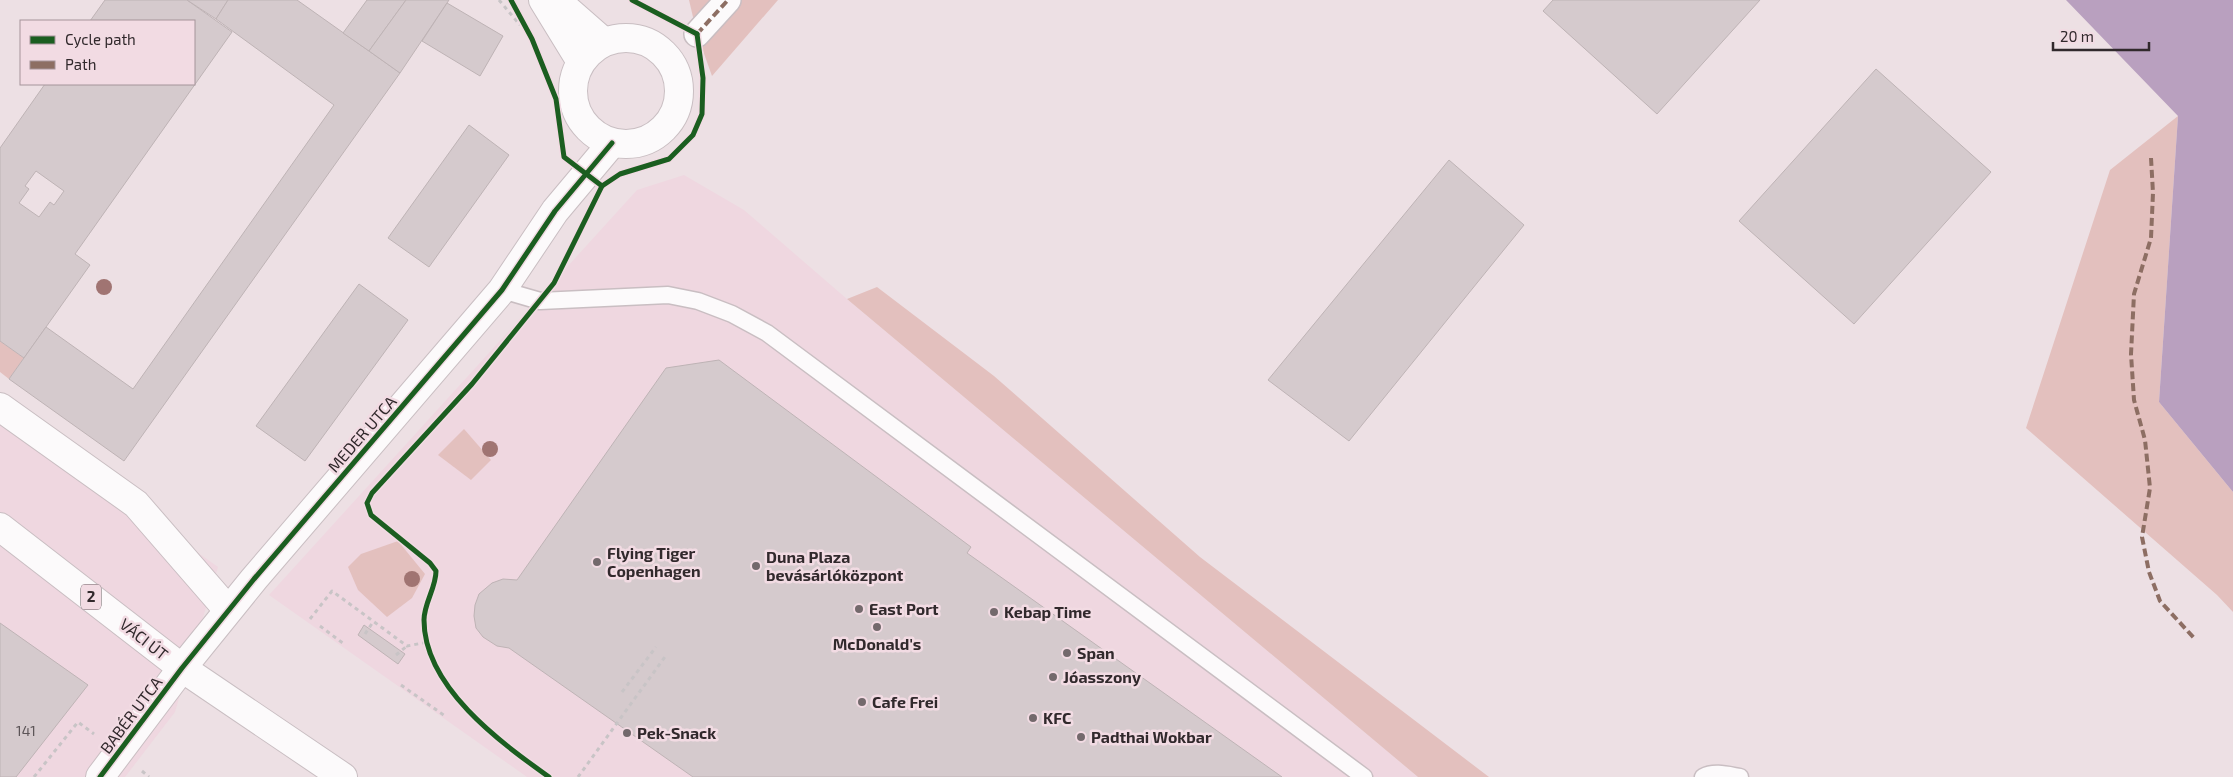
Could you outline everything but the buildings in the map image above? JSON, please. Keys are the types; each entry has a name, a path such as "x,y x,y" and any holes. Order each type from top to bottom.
{"street":[{"path":"543,0 581,62"},
{"path":"556,0 604,42"},
{"path":"697,34 728,0"},
{"path":"619,38 635,38 650,43 663,52 673,65 678,80 679,96 675,112 665,127 650,139 632,144 601,137 580,119 574,105 572,90 574,76 581,62 591,50 604,42 619,38"},
{"name":"MEDER UTCA","path":"182,668 254,579 502,290 555,211 601,137"},
{"path":"0,408 136,504 228,610"},
{"name":"VÁCI ÚT","path":"0,527 182,668 343,777"},
{"name":"BABÉR UTCA","path":"100,777 182,668"}],"lane":[{"path":"502,290 540,301 668,295 698,301 732,314 767,333 1364,777"},
{"path":"1703,777 1707,774 1721,774 1740,777"}],"path":[{"path":"499,0 521,26"},
{"path":"516,8 528,31"},
{"path":"310,619 332,591 407,646"},
{"path":"366,634 373,622"},
{"path":"320,626 344,644"},
{"path":"396,656 407,646 428,640 430,649"},
{"path":"622,692 656,647"},
{"path":"578,777 667,654"},
{"path":"401,685 445,716"}],"shaded area":[{"path":"689,0 778,0 712,76 697,34"},
{"path":"2066,0 2233,0 2233,492 2159,402 2178,116"},
{"path":"2178,116 2159,402 2233,492 2233,612 2217,595 2026,428 2110,170"},
{"path":"684,175 744,210 847,299 1418,777 527,777 269,595 637,190"},
{"path":"877,287 994,376 1200,557 1489,777 1418,777 847,299"},
{"path":"0,341 24,358 9,379 0,372"},
{"path":"0,412 218,567 175,712 125,777 0,777"},
{"path":"464,429 491,460 471,480 438,455"},
{"path":"398,541 425,574 412,598 387,617 358,590 348,567 361,554"}],"marked path":[{"path":"697,34 728,0"},
{"path":"2151,158 2153,193 2151,238 2134,294 2131,354 2134,400 2145,440 2150,488 2142,537 2149,572 2160,601 2194,638"}],"cycle path":[{"path":"511,0 532,39 556,99 564,157 602,186"},
{"path":"632,0 697,34"},
{"path":"549,777 488,730 468,711 451,690 437,668 427,645 424,620 436,571 430,563 371,515 367,503 372,493 472,384 554,283 602,186 620,174 669,159 693,135 702,114 703,78 697,34"},
{"path":"100,777 182,668 254,579 502,290 555,211 612,143"}],"place":[{"name":"Flying Tiger Copenhagen","path":"597,562"},
{"name":"Duna Plaza bevásárlóközpont","path":"756,566"},
{"name":"East Port","path":"859,609"},
{"name":"Kebap Time","path":"994,612"},
{"name":"McDonald's","path":"877,627"},
{"name":"Span","path":"1067,653"},
{"name":"Jóasszony","path":"1053,677"},
{"name":"Cafe Frei","path":"862,702"},
{"name":"KFC","path":"1033,718"},
{"name":"Pek-Snack","path":"627,733"},
{"name":"Padthai Wokbar","path":"1081,737"}]}
